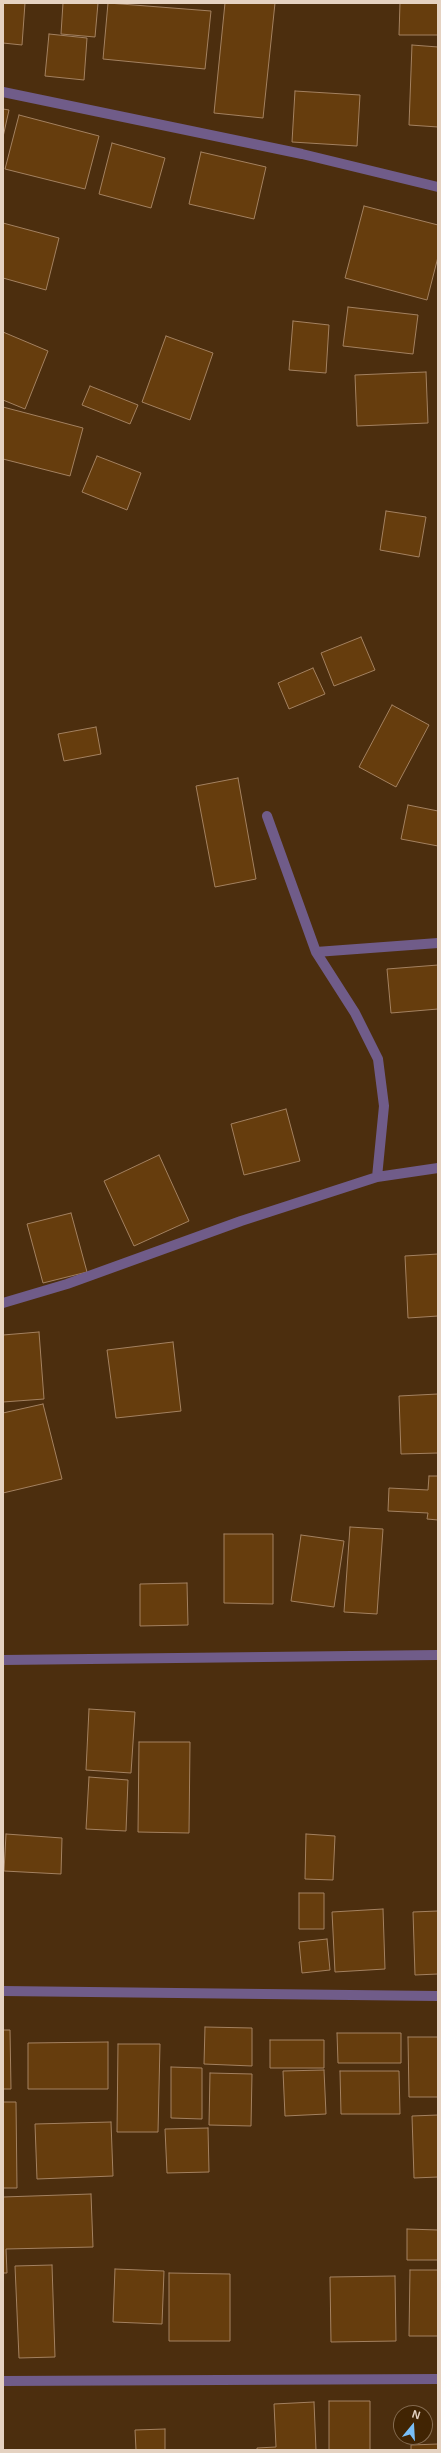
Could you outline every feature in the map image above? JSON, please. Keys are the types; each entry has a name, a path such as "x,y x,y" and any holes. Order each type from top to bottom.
{"street":[{"path":"3,92 302,154 438,187"},
{"path":"267,816 316,952 355,1013 378,1059 384,1106 377,1176"},
{"path":"316,952 438,943"},
{"path":"3,1303 67,1284 241,1221 377,1176 438,1168"},
{"path":"3,1660 438,1655"},
{"path":"3,1991 438,1996"},
{"path":"3,2381 438,2379"}],"building":[{"path":"3,3 25,3 22,45 3,43"},
{"path":"63,3 98,3 95,37 61,34"},
{"path":"108,3 211,11 205,69 103,59"},
{"path":"225,3 275,3 263,118 214,113"},
{"path":"400,3 438,3 438,35 399,35"},
{"path":"49,34 87,38 84,80 45,76"},
{"path":"412,45 438,47 438,127 409,125"},
{"path":"295,91 360,95 357,146 292,142"},
{"path":"3,109 9,110 3,137"},
{"path":"19,115 99,136 85,189 5,169"},
{"path":"112,143 165,158 151,208 99,194"},
{"path":"201,152 266,167 254,219 189,204"},
{"path":"364,206 438,225 438,257 427,300 345,278"},
{"path":"3,223 59,238 46,290 3,278"},
{"path":"348,307 418,315 413,354 343,346"},
{"path":"293,321 329,325 326,373 289,370"},
{"path":"3,332 48,351 25,409 3,400"},
{"path":"166,336 213,353 190,420 142,402"},
{"path":"426,372 428,423 357,426 355,375"},
{"path":"90,386 138,405 130,424 82,405"},
{"path":"3,407 83,428 70,476 3,459"},
{"path":"97,456 141,473 127,510 82,492"},
{"path":"386,511 426,517 419,557 380,550"},
{"path":"361,637 375,670 334,686 321,653"},
{"path":"313,668 325,694 289,709 278,683"},
{"path":"392,705 429,725 396,787 359,767"},
{"path":"96,727 101,754 64,761 58,734"},
{"path":"238,778 256,879 215,887 196,786"},
{"path":"408,805 438,811 438,846 401,839"},
{"path":"438,965 438,1009 391,1013 387,969"},
{"path":"286,1109 300,1161 244,1175 231,1124"},
{"path":"159,1155 189,1221 134,1246 104,1181"},
{"path":"71,1213 87,1272 43,1283 27,1224"},
{"path":"438,1254 438,1316 408,1318 405,1256"},
{"path":"39,1332 44,1399 3,1402 3,1335"},
{"path":"173,1342 181,1411 116,1418 107,1350"},
{"path":"438,1394 438,1453 401,1454 399,1396"},
{"path":"43,1404 62,1479 3,1493 3,1413"},
{"path":"429,1476 438,1476 438,1520 427,1519 428,1513 388,1511 389,1488 428,1490"},
{"path":"350,1527 383,1529 377,1614 344,1612"},
{"path":"224,1534 273,1534 273,1604 224,1603"},
{"path":"301,1535 344,1541 334,1607 291,1601"},
{"path":"187,1583 188,1625 140,1626 140,1584"},
{"path":"89,1709 135,1712 131,1773 86,1770"},
{"path":"139,1742 190,1742 189,1833 138,1832"},
{"path":"89,1777 128,1780 126,1831 86,1829"},
{"path":"6,1834 62,1838 61,1874 4,1871"},
{"path":"306,1834 335,1836 333,1880 305,1879"},
{"path":"299,1893 324,1893 324,1929 299,1929"},
{"path":"383,1909 385,1969 335,1972 332,1912"},
{"path":"438,1911 438,1974 415,1975 413,1912"},
{"path":"327,1939 330,1970 302,1973 299,1942"},
{"path":"205,2027 252,2028 252,2066 204,2064"},
{"path":"3,2030 10,2030 11,2089 3,2089"},
{"path":"337,2033 401,2033 401,2063 338,2063"},
{"path":"408,2037 438,2037 438,2097 409,2097"},
{"path":"270,2040 324,2040 324,2068 270,2068"},
{"path":"108,2042 108,2089 28,2089 28,2043"},
{"path":"118,2044 160,2044 158,2132 117,2132"},
{"path":"171,2067 202,2068 202,2119 171,2118"},
{"path":"324,2070 326,2114 285,2116 283,2071"},
{"path":"340,2071 399,2071 400,2114 341,2114"},
{"path":"210,2073 252,2074 251,2126 209,2125"},
{"path":"3,2102 16,2102 17,2188 3,2188"},
{"path":"438,2115 438,2177 414,2178 412,2116"},
{"path":"111,2122 113,2176 37,2179 35,2124"},
{"path":"208,2128 209,2172 167,2173 165,2129"},
{"path":"91,2194 93,2247 6,2249 7,2273 3,2273 3,2197"},
{"path":"407,2229 438,2230 438,2260 407,2260"},
{"path":"52,2265 55,2357 19,2358 15,2266"},
{"path":"115,2269 164,2271 162,2324 113,2322"},
{"path":"410,2270 438,2270 438,2336 409,2336"},
{"path":"169,2273 230,2274 230,2341 169,2341"},
{"path":"395,2276 396,2341 331,2342 330,2277"},
{"path":"329,2401 370,2401 370,2450 329,2450"},
{"path":"314,2402 316,2450 257,2450 257,2448 276,2447 274,2404"},
{"path":"165,2429 165,2450 136,2450 135,2430"},
{"path":"438,2444 438,2450 411,2450 411,2445"}]}
